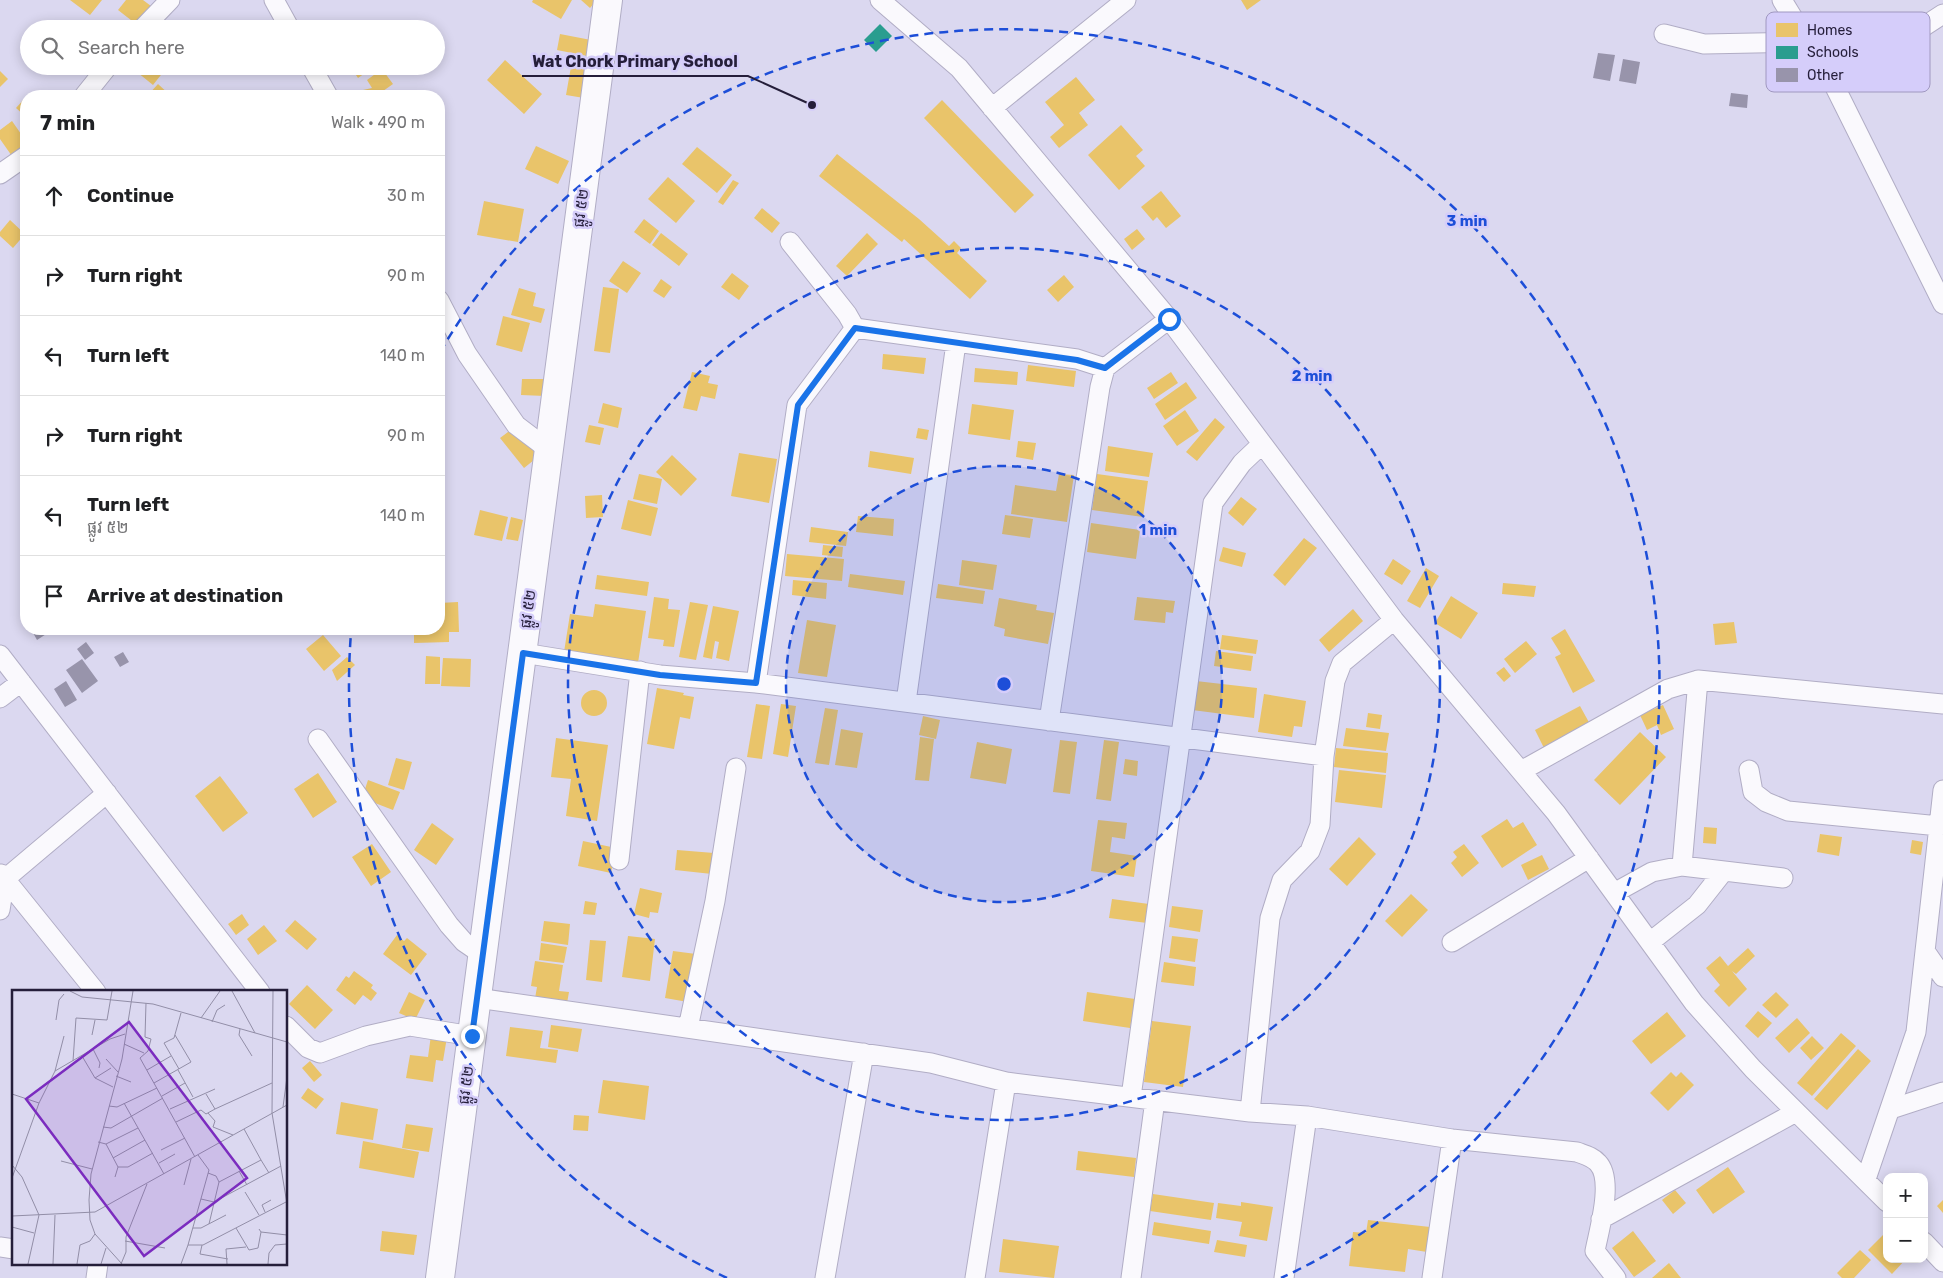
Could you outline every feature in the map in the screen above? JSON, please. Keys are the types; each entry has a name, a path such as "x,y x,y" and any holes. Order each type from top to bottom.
{"street":[{"path":"151,20 170,0"},
{"path":"274,0 285,20"},
{"name":"ផ្លូវ ៥២","path":"440,1278 608,0"},
{"path":"880,0 959,68 1169,319 1394,620 1556,813 1694,1003 1752,1069 1883,1198"},
{"path":"992,108 1126,0"},
{"path":"1782,0 1789,12"},
{"path":"1930,22 1943,14"},
{"path":"1664,34 1704,44 1766,43"},
{"path":"89,90 101,75"},
{"path":"316,75 325,90"},
{"path":"1837,92 1943,304"},
{"path":"0,174 20,160"},
{"path":"790,242 847,314 855,328"},
{"path":"445,312 467,354 516,425 549,450"},
{"path":"1049,720 1100,387 1105,368 1169,319"},
{"path":"855,328 1077,360 1105,368"},
{"path":"756,683 798,405 855,328"},
{"path":"906,702 956,343"},
{"path":"1131,1097 1213,503 1242,463 1262,444"},
{"path":"1250,1112 1270,918 1282,880 1310,851 1320,825 1324,756 1335,681 1342,663 1394,620"},
{"path":"523,653 640,672 756,683 1324,756"},
{"path":"0,655 258,990"},
{"path":"619,860 640,672"},
{"path":"1521,771 1668,689 1698,680 1943,704"},
{"path":"1682,866 1698,680"},
{"path":"0,698 21,682"},
{"path":"318,739 449,924 464,942 483,955"},
{"path":"688,1028 715,901 736,768"},
{"path":"1750,770 1753,792 1766,802 1788,811 1939,826"},
{"path":"1866,1179 1916,1032 1943,790"},
{"path":"0,910 2,876 106,793"},
{"path":"1452,942 1589,858"},
{"path":"1614,893 1652,872 1682,866 1783,878"},
{"path":"1650,942 1697,905 1723,872"},
{"path":"2,876 94,990"},
{"path":"1926,951 1943,977"},
{"path":"477,998 931,1063 1006,1082 1250,1112 1307,1116 1452,1139 1577,1152 1590,1156 1599,1164 1605,1177 1606,1189 1595,1251 1616,1278"},
{"path":"288,1028 308,1048 320,1053 366,1036 410,1026 472,1036"},
{"path":"825,1278 864,1053"},
{"path":"975,1278 1006,1082"},
{"path":"1891,1109 1943,1092"},
{"path":"1131,1278 1155,1100"},
{"path":"1601,1219 1796,1112"},
{"path":"1284,1278 1307,1116"},
{"path":"1432,1278 1452,1139"},
{"path":"1928,1246 1943,1262"}],"building: Homes":[{"path":"70,0 102,0 90,15"},
{"path":"126,0 143,0 151,6 139,20 131,20 118,10"},
{"path":"533,0 572,0 561,19 532,2"},
{"path":"581,0 597,0 590,8"},
{"path":"1241,0 1261,0 1247,10"},
{"path":"560,34 591,40 587,56 557,50"},
{"path":"505,60 542,94 524,114 487,80"},
{"path":"572,61 590,64 584,98 566,95"},
{"path":"0,71 8,79 0,87"},
{"path":"141,75 161,75 153,85"},
{"path":"374,75 386,75 393,84 384,90 363,90 372,88 367,80"},
{"path":"1076,77 1095,100 1079,113 1088,125 1059,148 1050,137 1064,125 1045,102"},
{"path":"158,84 164,90 152,90"},
{"path":"942,100 1034,195 1015,213 924,118"},
{"path":"20,104 20,112 16,108"},
{"path":"12,121 20,132 20,154 14,159 0,139 0,130"},
{"path":"1121,125 1143,150 1136,156 1145,166 1119,190 1088,155"},
{"path":"536,146 569,161 558,184 525,169"},
{"path":"697,147 732,175 717,193 682,164"},
{"path":"837,154 919,219 949,246 954,241 961,248 957,253 987,281 970,299 904,239 902,242 819,176"},
{"path":"668,177 695,201 676,223 648,199"},
{"path":"733,180 739,183 723,205 718,202"},
{"path":"1161,191 1181,216 1166,228 1157,217 1153,221 1141,207"},
{"path":"484,201 524,209 518,242 477,235"},
{"path":"762,208 780,223 772,233 754,218"},
{"path":"644,219 659,231 650,244 634,232"},
{"path":"10,220 20,229 20,240 13,248 0,236 0,232"},
{"path":"1137,229 1145,239 1132,250 1124,239"},
{"path":"661,233 688,254 679,266 652,245"},
{"path":"867,233 878,244 847,276 836,266"},
{"path":"623,261 641,273 627,293 609,281"},
{"path":"732,273 749,286 739,300 721,287"},
{"path":"1064,275 1074,287 1058,302 1047,290"},
{"path":"661,279 672,287 664,298 653,291"},
{"path":"603,287 619,289 610,353 594,351"},
{"path":"519,288 536,293 533,306 545,309 541,323 511,315"},
{"path":"503,316 530,323 522,352 496,345"},
{"path":"883,354 926,358 924,374 882,369"},
{"path":"1028,365 1076,371 1074,387 1026,381"},
{"path":"975,368 1018,372 1017,385 974,382"},
{"path":"692,372 710,376 708,383 718,385 715,399 701,396 697,411 683,408"},
{"path":"1171,372 1178,383 1154,399 1147,388"},
{"path":"522,379 546,379 545,396 521,395"},
{"path":"1186,382 1197,398 1165,420 1155,404"},
{"path":"603,403 622,408 618,428 598,423"},
{"path":"972,404 1014,410 1010,440 968,434"},
{"path":"1185,410 1199,431 1177,446 1163,426"},
{"path":"1215,418 1225,427 1197,461 1186,452"},
{"path":"589,425 604,428 600,445 585,442"},
{"path":"516,426 539,456 524,468 500,438"},
{"path":"918,428 929,430 927,440 916,438"},
{"path":"1018,441 1036,443 1033,460 1016,457"},
{"path":"1108,446 1153,453 1149,477 1105,471"},
{"path":"870,451 914,458 911,474 868,467"},
{"path":"739,453 777,459 769,503 731,496"},
{"path":"672,455 697,479 681,496 656,472"},
{"path":"639,474 662,479 657,504 633,499"},
{"path":"1059,474 1074,475 1067,522 1011,514 1015,485 1056,491"},
{"path":"1097,474 1148,481 1143,517 1092,510"},
{"path":"602,495 603,517 586,518 585,496"},
{"path":"1241,497 1257,509 1243,526 1228,513"},
{"path":"628,500 658,508 651,536 621,529"},
{"path":"480,510 508,517 502,541 474,535"},
{"path":"1005,515 1033,519 1030,538 1002,534"},
{"path":"858,516 894,519 893,536 856,532"},
{"path":"511,517 523,520 518,541 506,539"},
{"path":"1091,523 1140,530 1136,559 1087,552"},
{"path":"811,527 848,532 846,546 809,542"},
{"path":"1304,538 1317,548 1285,586 1273,575"},
{"path":"823,545 843,547 842,557 822,555"},
{"path":"1223,547 1246,553 1242,567 1219,561"},
{"path":"787,554 844,559 842,581 785,576"},
{"path":"1393,559 1411,571 1402,585 1384,574"},
{"path":"962,560 997,565 993,590 959,585"},
{"path":"1426,568 1439,576 1420,608 1407,601"},
{"path":"850,574 905,581 903,595 848,587"},
{"path":"597,575 649,582 647,596 595,589"},
{"path":"793,580 827,583 826,599 792,595"},
{"path":"1503,583 1536,586 1534,597 1502,594"},
{"path":"938,584 985,591 983,604 936,598"},
{"path":"1451,596 1478,613 1461,639 1435,623"},
{"path":"654,597 669,599 668,609 680,610 674,647 663,646 664,640 648,638"},
{"path":"1137,597 1175,601 1173,613 1166,612 1165,623 1134,620"},
{"path":"999,598 1037,605 1036,610 1054,613 1048,644 1004,636 1005,629 994,626"},
{"path":"458,602 459,632 449,632 449,642 414,643 414,635 445,635 445,603"},
{"path":"690,602 708,605 696,660 679,657"},
{"path":"595,604 646,611 638,663 564,652 570,614 593,617"},
{"path":"713,606 739,611 729,661 716,658 719,642 715,641 712,659 703,657"},
{"path":"1353,609 1363,621 1329,652 1319,640"},
{"path":"807,620 836,625 827,677 798,673"},
{"path":"1734,622 1737,643 1715,645 1713,624"},
{"path":"1565,629 1595,681 1573,693 1555,657 1561,654 1551,638"},
{"path":"323,635 341,656 324,671 306,649"},
{"path":"1222,635 1258,640 1256,654 1220,649"},
{"path":"1526,641 1537,654 1515,673 1504,659"},
{"path":"1216,651 1253,656 1251,671 1214,666"},
{"path":"426,656 440,657 440,684 425,684"},
{"path":"347,657 355,665 337,681 332,670"},
{"path":"443,658 471,659 470,687 441,686"},
{"path":"1504,667 1511,676 1504,682 1496,673"},
{"path":"1196,681 1257,688 1254,718 1192,710"},
{"path":"657,688 684,693 683,695 694,697 690,719 680,717 674,749 647,744"},
{"path":"594,690 603,694 607,703 603,712 594,716 585,712 581,703 585,694"},
{"path":"1264,694 1306,701 1302,727 1294,726 1292,737 1258,732"},
{"path":"756,704 770,706 762,759 747,757"},
{"path":"781,704 796,706 788,757 773,754"},
{"path":"1663,705 1674,729 1661,735 1657,725 1647,730 1640,715"},
{"path":"1580,706 1591,726 1545,750 1535,730"},
{"path":"825,708 838,710 829,765 815,763"},
{"path":"1368,713 1382,715 1380,729 1366,727"},
{"path":"923,716 940,720 936,739 919,735"},
{"path":"1346,728 1389,733 1386,751 1343,746"},
{"path":"841,729 863,733 857,768 835,765"},
{"path":"1640,732 1666,757 1620,805 1594,780"},
{"path":"920,737 934,739 929,781 915,780"},
{"path":"556,738 608,745 597,821 566,816 571,779 551,777"},
{"path":"1060,740 1077,742 1070,794 1053,792"},
{"path":"1104,740 1119,742 1111,801 1096,799"},
{"path":"977,742 1012,749 1006,784 970,778"},
{"path":"1336,748 1388,753 1386,773 1334,767"},
{"path":"396,758 412,762 404,790 388,785"},
{"path":"1125,759 1138,761 1137,776 1123,774"},
{"path":"1339,770 1386,775 1382,808 1335,802"},
{"path":"318,773 337,802 313,818 294,789"},
{"path":"220,776 248,813 223,832 195,796"},
{"path":"368,780 400,792 393,810 362,798"},
{"path":"1507,819 1513,828 1523,822 1537,845 1502,868 1481,836"},
{"path":"1098,820 1127,823 1125,839 1112,837 1110,852 1137,856 1134,877 1091,871"},
{"path":"432,823 454,839 436,865 414,850"},
{"path":"1704,827 1717,828 1716,844 1703,843"},
{"path":"1820,834 1842,837 1839,856 1817,852"},
{"path":"1359,837 1376,854 1347,886 1329,869"},
{"path":"1912,840 1923,842 1921,855 1910,853"},
{"path":"583,841 616,848 611,873 578,866"},
{"path":"372,844 391,872 371,886 352,857"},
{"path":"1464,844 1479,863 1462,877 1451,863 1457,857 1453,852"},
{"path":"677,850 714,853 712,874 675,870"},
{"path":"1542,855 1549,869 1528,880 1521,865"},
{"path":"640,888 662,893 658,913 650,912 649,918 634,914"},
{"path":"1411,894 1428,910 1402,937 1385,921"},
{"path":"1112,899 1149,904 1147,923 1109,918"},
{"path":"585,901 597,903 595,915 583,914"},
{"path":"1172,906 1203,910 1200,932 1169,927"},
{"path":"242,914 249,925 236,935 228,924"},
{"path":"295,920 317,939 307,950 285,931"},
{"path":"544,921 570,924 568,945 541,941"},
{"path":"264,925 277,941 258,955 247,939"},
{"path":"397,935 404,941 407,938 427,954 411,975 383,954"},
{"path":"628,936 655,939 650,981 622,977"},
{"path":"1172,936 1198,939 1195,962 1169,958"},
{"path":"590,940 606,941 602,982 586,980"},
{"path":"541,943 567,947 564,963 539,960"},
{"path":"1748,948 1755,956 1736,974 1732,971 1747,989 1729,1007 1714,991 1720,985 1706,968 1720,956 1728,966"},
{"path":"673,951 696,954 688,1002 665,998"},
{"path":"535,961 563,965 559,991 569,992 566,1009 534,1004 537,987 531,986"},
{"path":"1164,962 1196,967 1194,986 1161,982"},
{"path":"354,971 373,985 371,988 377,993 371,1001 363,995 355,1005 336,990 346,976 349,978"},
{"path":"307,985 333,1010 315,1029 289,1004"},
{"path":"409,992 425,1000 415,1020 399,1013"},
{"path":"1087,992 1135,999 1130,1028 1083,1021"},
{"path":"1776,992 1789,1005 1776,1018 1762,1005"},
{"path":"1758,1011 1772,1023 1758,1038 1745,1026"},
{"path":"1667,1012 1686,1036 1651,1064 1632,1041"},
{"path":"1797,1018 1810,1033 1789,1053 1775,1038"},
{"path":"1152,1021 1191,1026 1183,1087 1144,1082"},
{"path":"551,1025 582,1029 578,1052 548,1047"},
{"path":"510,1027 543,1031 540,1048 558,1050 556,1063 506,1056"},
{"path":"1841,1033 1856,1046 1812,1096 1797,1083"},
{"path":"431,1035 447,1037 443,1061 436,1060 433,1082 406,1078 410,1055 428,1057"},
{"path":"1812,1036 1824,1048 1811,1060 1800,1048"},
{"path":"1858,1049 1871,1061 1827,1110 1814,1099"},
{"path":"310,1061 322,1075 314,1082 302,1068"},
{"path":"1671,1072 1676,1077 1681,1072 1694,1085 1668,1111 1650,1093"},
{"path":"603,1080 649,1086 645,1120 598,1113"},
{"path":"308,1088 324,1099 316,1109 301,1098"},
{"path":"341,1102 378,1109 373,1140 336,1134"},
{"path":"574,1115 589,1116 588,1131 573,1130"},
{"path":"406,1124 433,1128 429,1152 402,1148"},
{"path":"363,1141 419,1152 414,1178 359,1168"},
{"path":"1078,1151 1136,1158 1134,1177 1076,1170"},
{"path":"1728,1167 1745,1192 1713,1214 1696,1190"},
{"path":"1675,1190 1686,1203 1673,1214 1662,1200"},
{"path":"1153,1194 1214,1203 1211,1220 1150,1211"},
{"path":"1943,1200 1943,1213 1937,1206"},
{"path":"1241,1202 1273,1207 1267,1241 1239,1236 1242,1222 1216,1218 1218,1203 1241,1206"},
{"path":"1368,1220 1430,1227 1427,1252 1408,1249 1405,1272 1349,1266 1353,1232 1366,1233"},
{"path":"1154,1222 1211,1231 1209,1244 1152,1235"},
{"path":"382,1231 417,1235 414,1255 380,1251"},
{"path":"1633,1231 1656,1261 1634,1277 1612,1248"},
{"path":"1883,1235 1883,1263 1902,1263 1892,1274 1868,1250"},
{"path":"1003,1239 1059,1246 1054,1278 999,1272"},
{"path":"1217,1240 1247,1245 1245,1257 1214,1252"},
{"path":"1860,1250 1871,1260 1854,1278 1842,1278 1837,1273"},
{"path":"1669,1263 1681,1278 1652,1278"}],"building: Schools":[{"path":"880,24 892,36 876,52 864,40"}],"building: Other":[{"path":"1598,53 1615,55 1610,81 1593,78"},
{"path":"1623,59 1640,62 1636,84 1619,81"},
{"path":"1731,93 1748,95 1747,108 1729,106"},
{"path":"34,635 45,635 37,640"},
{"path":"86,642 94,653 85,660 77,649"},
{"path":"123,652 129,662 120,667 114,657"},
{"path":"82,659 98,681 82,693 66,670"},
{"path":"66,681 77,700 65,707 54,689"}],"place":[{"name":"Wat Chork Primary School","path":"812,105"}],"route":[{"path":"472,1036 523,653 660,675 756,683 794,420 798,405 855,328 1077,360 1105,368 1169,319"}]}
